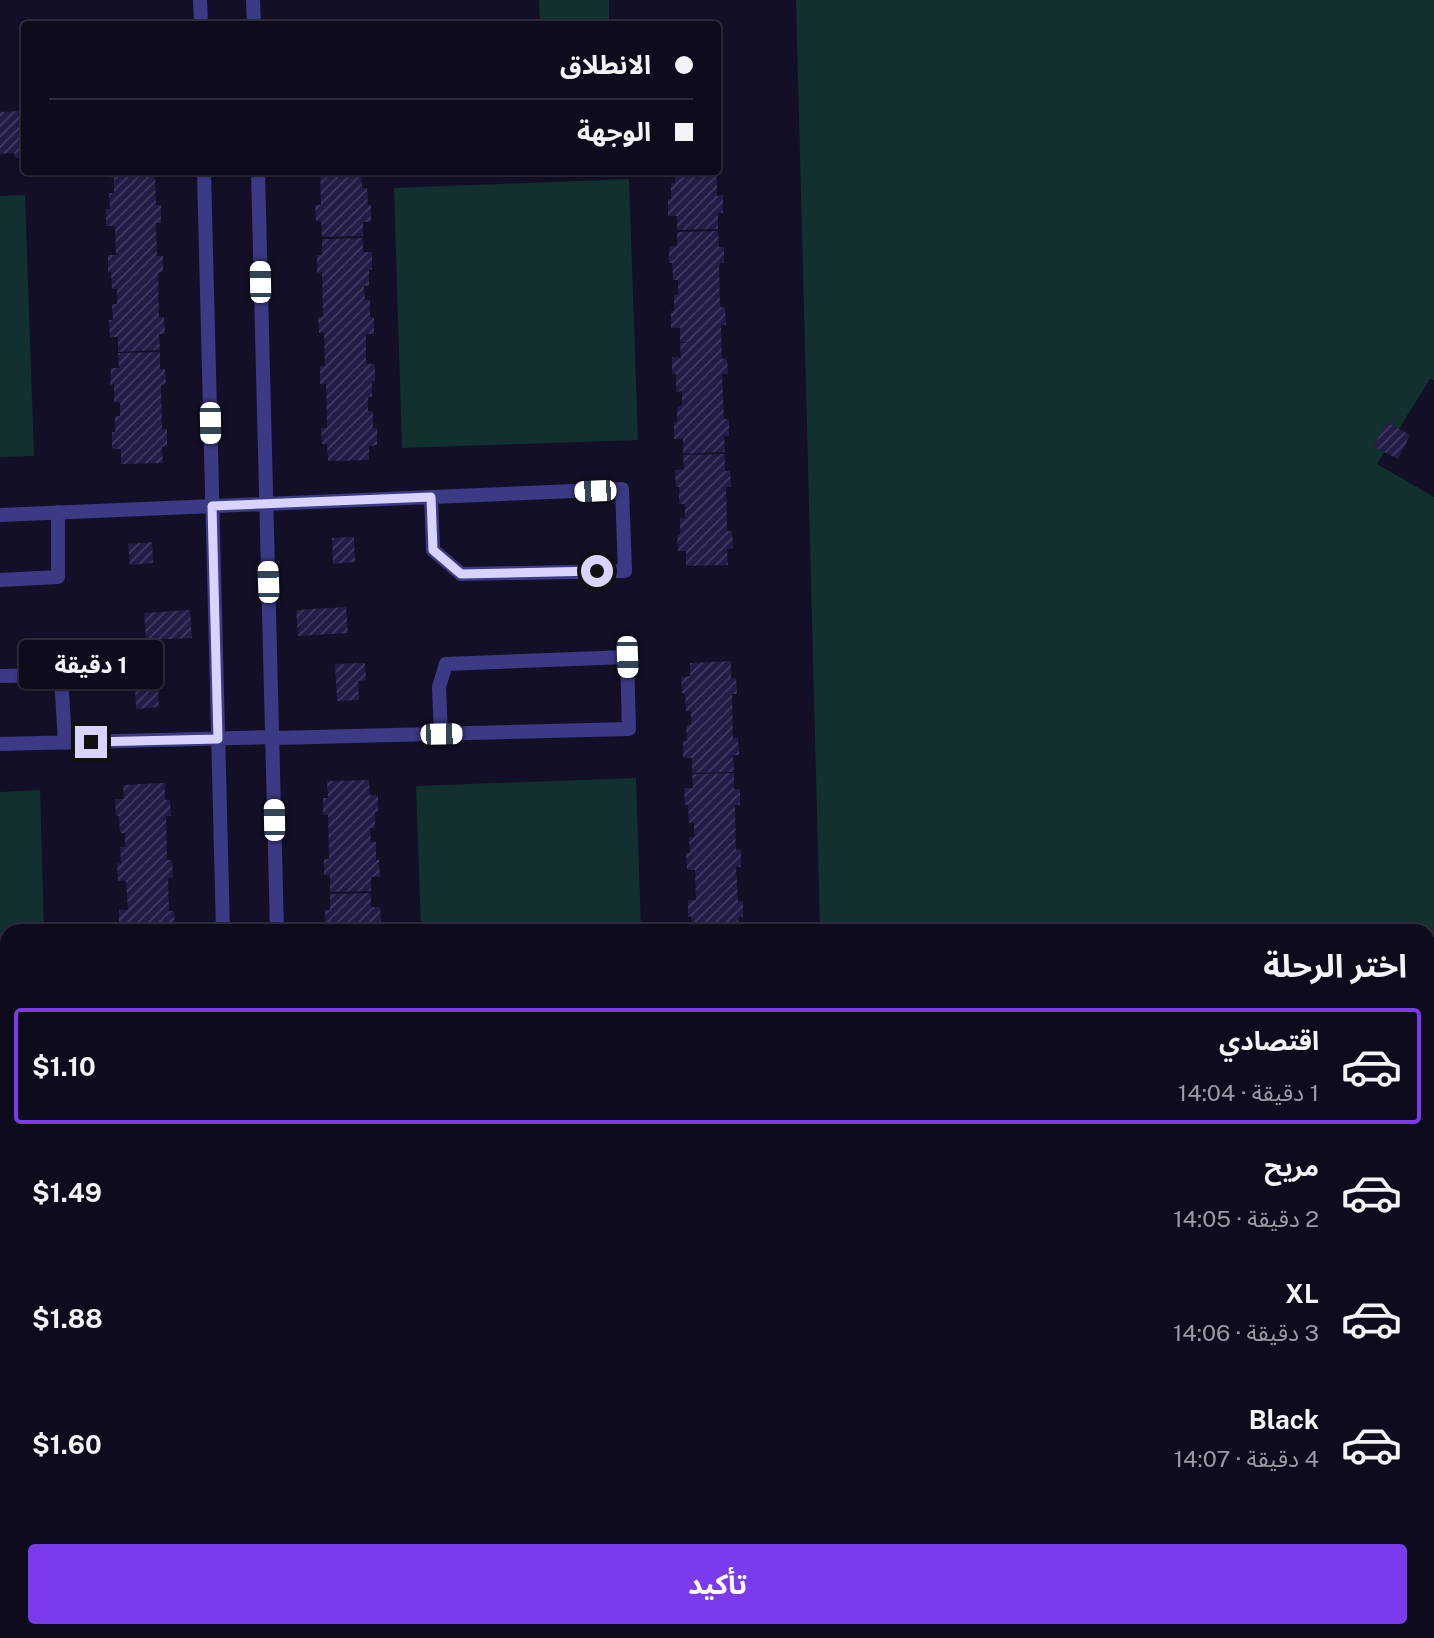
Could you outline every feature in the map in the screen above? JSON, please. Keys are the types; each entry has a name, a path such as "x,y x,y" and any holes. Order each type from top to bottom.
{"lane":[{"path":"200,0 201,21"},
{"path":"253,0 254,21"},
{"path":"204,175 223,924"},
{"path":"258,175 277,924"},
{"path":"0,515 622,489 625,570 461,574 433,550 431,497"},
{"path":"0,580 58,577 58,512"},
{"path":"0,744 65,743 272,737 441,734 629,729 627,657 446,664 439,687 441,734"},
{"path":"0,676 57,675 62,692 65,743"}],"green space":[{"path":"539,0 609,0 609,21 540,21"},
{"path":"796,0 1434,0 1434,380 1430,379 1377,464 1434,497 1434,924 820,924"},
{"path":"629,179 638,440 402,448 394,188"},
{"path":"25,195 34,456 0,457 0,196"},
{"path":"636,778 641,924 421,924 416,786"},
{"path":"40,790 44,924 0,924 0,792"}],"building":[{"path":"21,111 21,158 15,158 14,153 0,154 0,112"},
{"path":"108,175 155,175 156,205 161,205 161,223 156,223 157,256 163,256 163,272 158,273 159,317 164,317 165,334 159,334 160,350 118,352 118,337 110,337 109,320 113,320 112,304 117,304 117,289 112,289 111,272 108,272 108,255 116,255 115,226 106,226 106,209 110,209 109,193 114,193 114,178 109,178"},
{"path":"320,175 361,175 362,188 367,188 368,205 371,205 371,222 363,222 363,236 322,237 321,221 316,221 315,205 321,205"},
{"path":"675,175 717,175 717,196 723,195 723,213 718,213 718,229 677,230 677,216 668,216 671,183 675,183"},
{"path":"718,231 719,247 724,247 724,263 719,263 720,307 725,307 726,325 721,325 722,359 727,358 728,374 722,374 724,419 729,419 729,436 724,436 725,452 683,454 683,439 674,439 674,422 677,422 677,406 682,406 682,391 676,392 672,357 681,358 680,343 692,342 680,342 680,328 671,328 671,311 674,311 674,295 678,294 678,280 673,280 669,246 677,246 677,232"},
{"path":"363,238 363,252 372,252 369,286 364,286 365,300 370,300 370,317 374,317 374,334 366,334 366,364 375,364 375,381 372,381 372,397 368,397 368,411 373,411 377,445 369,446 369,460 328,461 327,444 322,444 321,428 327,428 326,384 320,384 320,366 325,366 324,333 319,333 318,317 323,317 322,272 317,273 317,255 322,255 322,239"},
{"path":"160,352 160,369 165,369 166,384 161,385 162,429 167,429 167,446 162,447 163,463 121,464 121,449 112,449 112,432 115,432 115,416 120,416 120,402 114,402 114,384 110,385 111,368 119,368 118,353"},
{"path":"1386,422 1410,435 1398,459 1374,447"},
{"path":"725,454 725,471 730,471 731,487 726,487 727,531 732,531 733,548 727,549 728,565 686,566 686,551 678,551 677,534 680,534 680,518 685,518 685,504 679,504 675,470 684,469 683,455"},
{"path":"354,537 355,562 333,564 332,538"},
{"path":"152,542 153,563 130,565 128,544"},
{"path":"346,607 348,633 298,636 296,610"},
{"path":"190,610 192,638 146,640 144,613"},
{"path":"156,646 157,669 131,670 129,647"},
{"path":"731,661 731,678 736,678 737,694 732,694 733,738 738,738 739,755 733,755 734,772 692,773 692,758 683,758 683,741 687,741 686,725 691,725 691,711 686,711 681,677 690,676 690,663"},
{"path":"365,663 366,680 358,681 359,700 337,701 335,664"},
{"path":"158,685 159,707 136,709 135,686"},
{"path":"734,773 734,789 740,789 740,805 735,805 736,850 741,849 741,867 736,867 738,901 743,901 743,917 738,917 738,924 692,924 691,916 688,917 688,900 696,900 695,870 687,870 686,853 690,853 689,837 694,837 694,822 689,823 684,788 693,788 692,774"},
{"path":"369,780 370,795 378,795 375,828 370,828 371,842 376,842 380,877 371,877 371,891 330,892 330,875 324,875 324,859 329,859 328,815 323,815 323,798 328,798 327,781"},
{"path":"165,783 165,800 170,800 171,816 166,816 167,860 172,860 173,877 168,878 169,911 174,911 175,924 119,924 119,910 128,910 126,881 118,881 117,863 121,864 120,847 125,847 125,833 120,833 115,799 124,799 123,785"},
{"path":"371,893 371,907 380,907 381,924 325,924 325,910 330,910 330,894"}],"route":[{"path":"91,742 218,739 212,506 431,497 433,550 461,574 597,571"}]}
